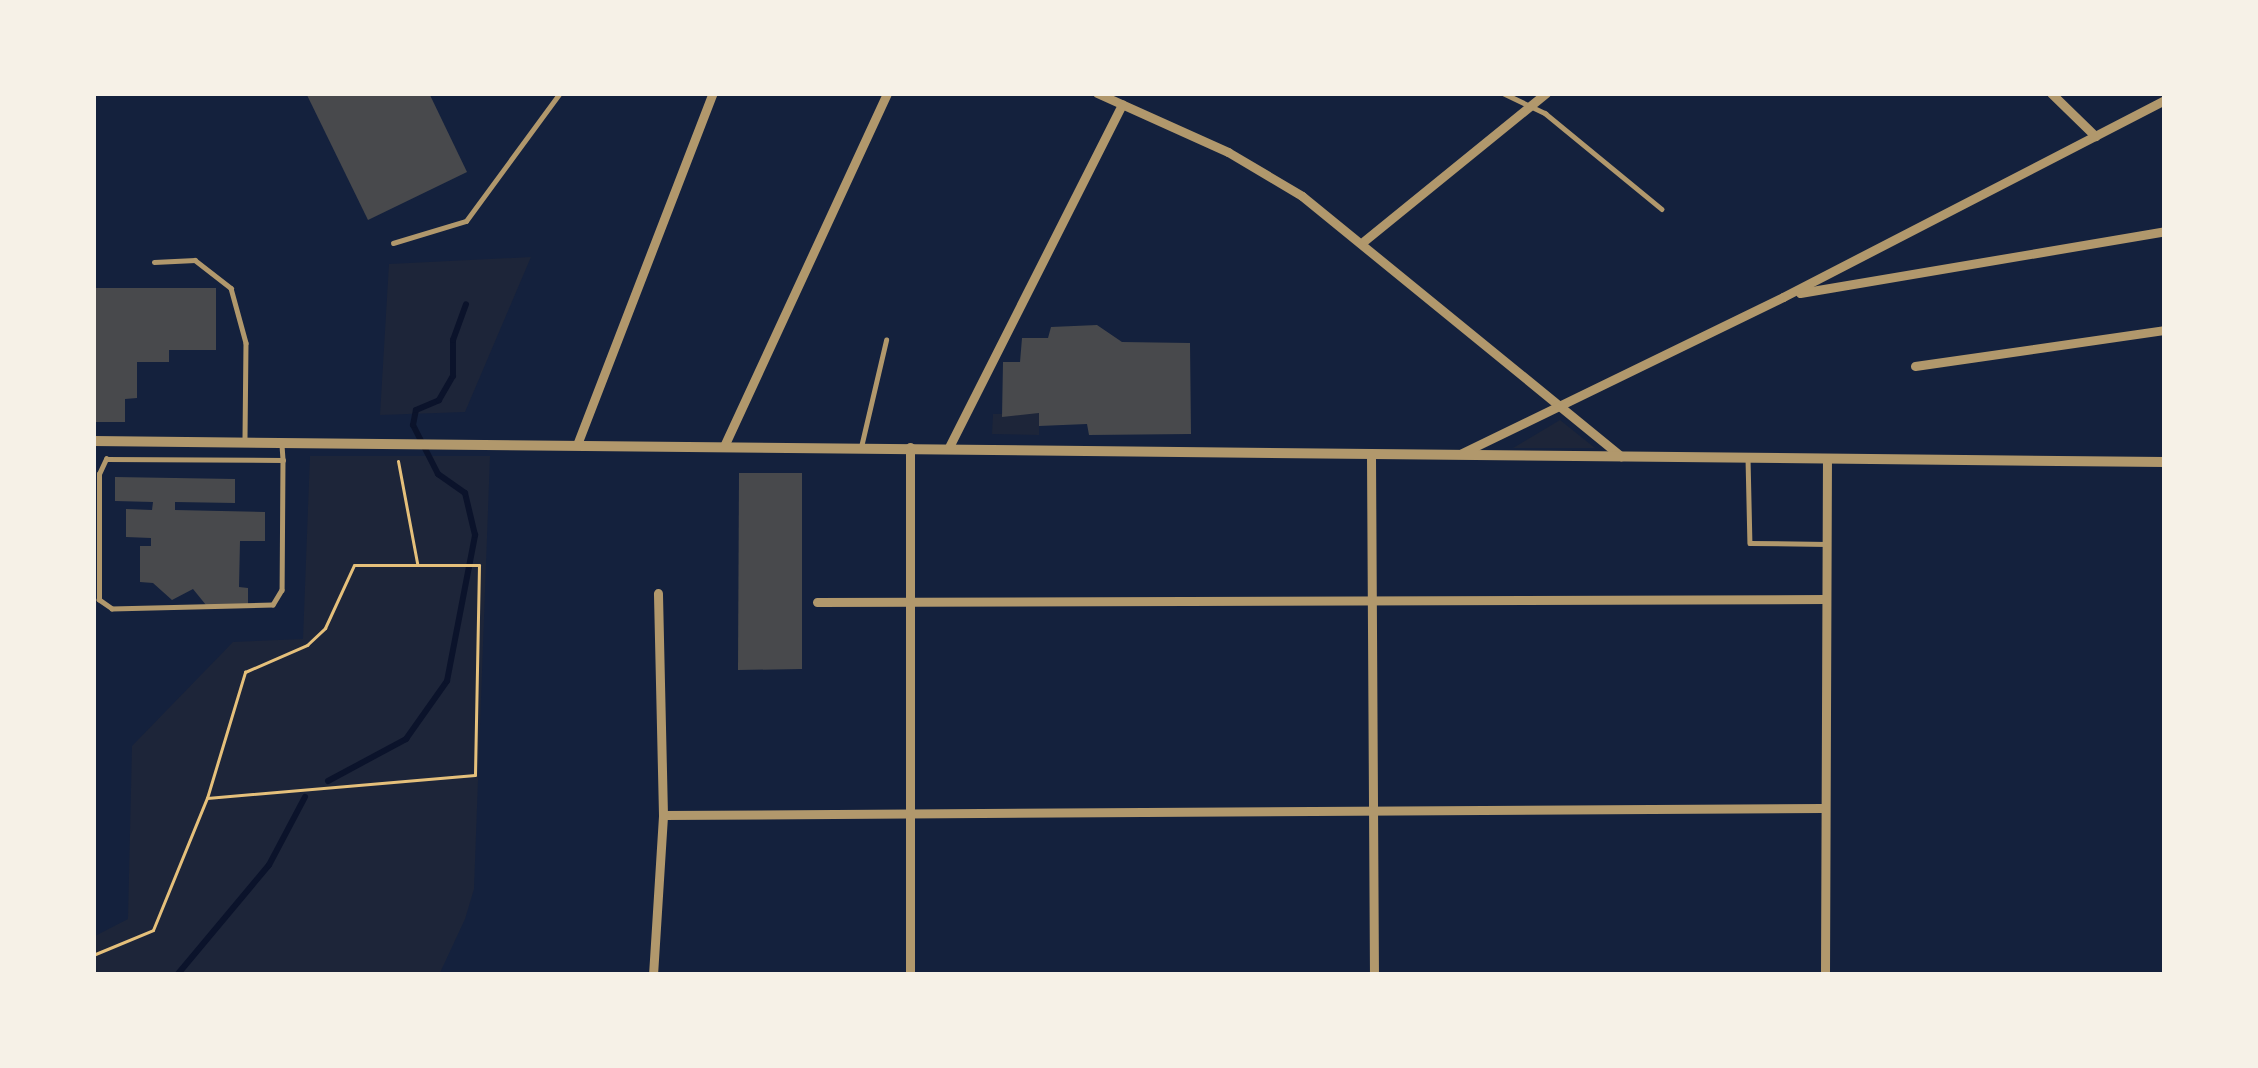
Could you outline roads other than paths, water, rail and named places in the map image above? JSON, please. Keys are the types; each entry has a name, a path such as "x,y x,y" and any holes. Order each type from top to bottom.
{"street":[{"path":"578,442 713,93"},
{"path":"725,444 887,93"},
{"path":"1097,93 1228,152 1364,241 1621,457"},
{"path":"1364,241 1546,93"},
{"path":"2051,93 2095,136"},
{"path":"1459,454 1783,297 2165,100"},
{"path":"949,447 1122,104"},
{"path":"1783,297 2165,231"},
{"path":"1915,367 2165,330"},
{"path":"93,441 578,442 1372,456 2165,462"},
{"path":"910,447 910,975"},
{"path":"1372,456 1374,975"},
{"path":"1825,975 1822,808 1827,459"},
{"path":"653,975 663,814 658,593"},
{"path":"817,602 1826,599"},
{"path":"663,814 1822,808"}],"lane":[{"path":"394,243 466,221 560,93"},
{"path":"1503,93 1532,105 1662,209"},
{"path":"154,262 195,260 231,288 246,343 245,443"},
{"path":"861,447 886,340"},
{"path":"282,443 283,460 282,590 274,605 112,609 99,600 99,474 106,460 283,460"},
{"path":"1748,458 1750,543 1827,544"}],"waterway":[{"path":"328,781 406,739 447,681 475,535 465,493 438,474 413,425 416,410 439,400 453,376 453,340 466,304"},
{"path":"177,975 269,865 305,797"}]}
